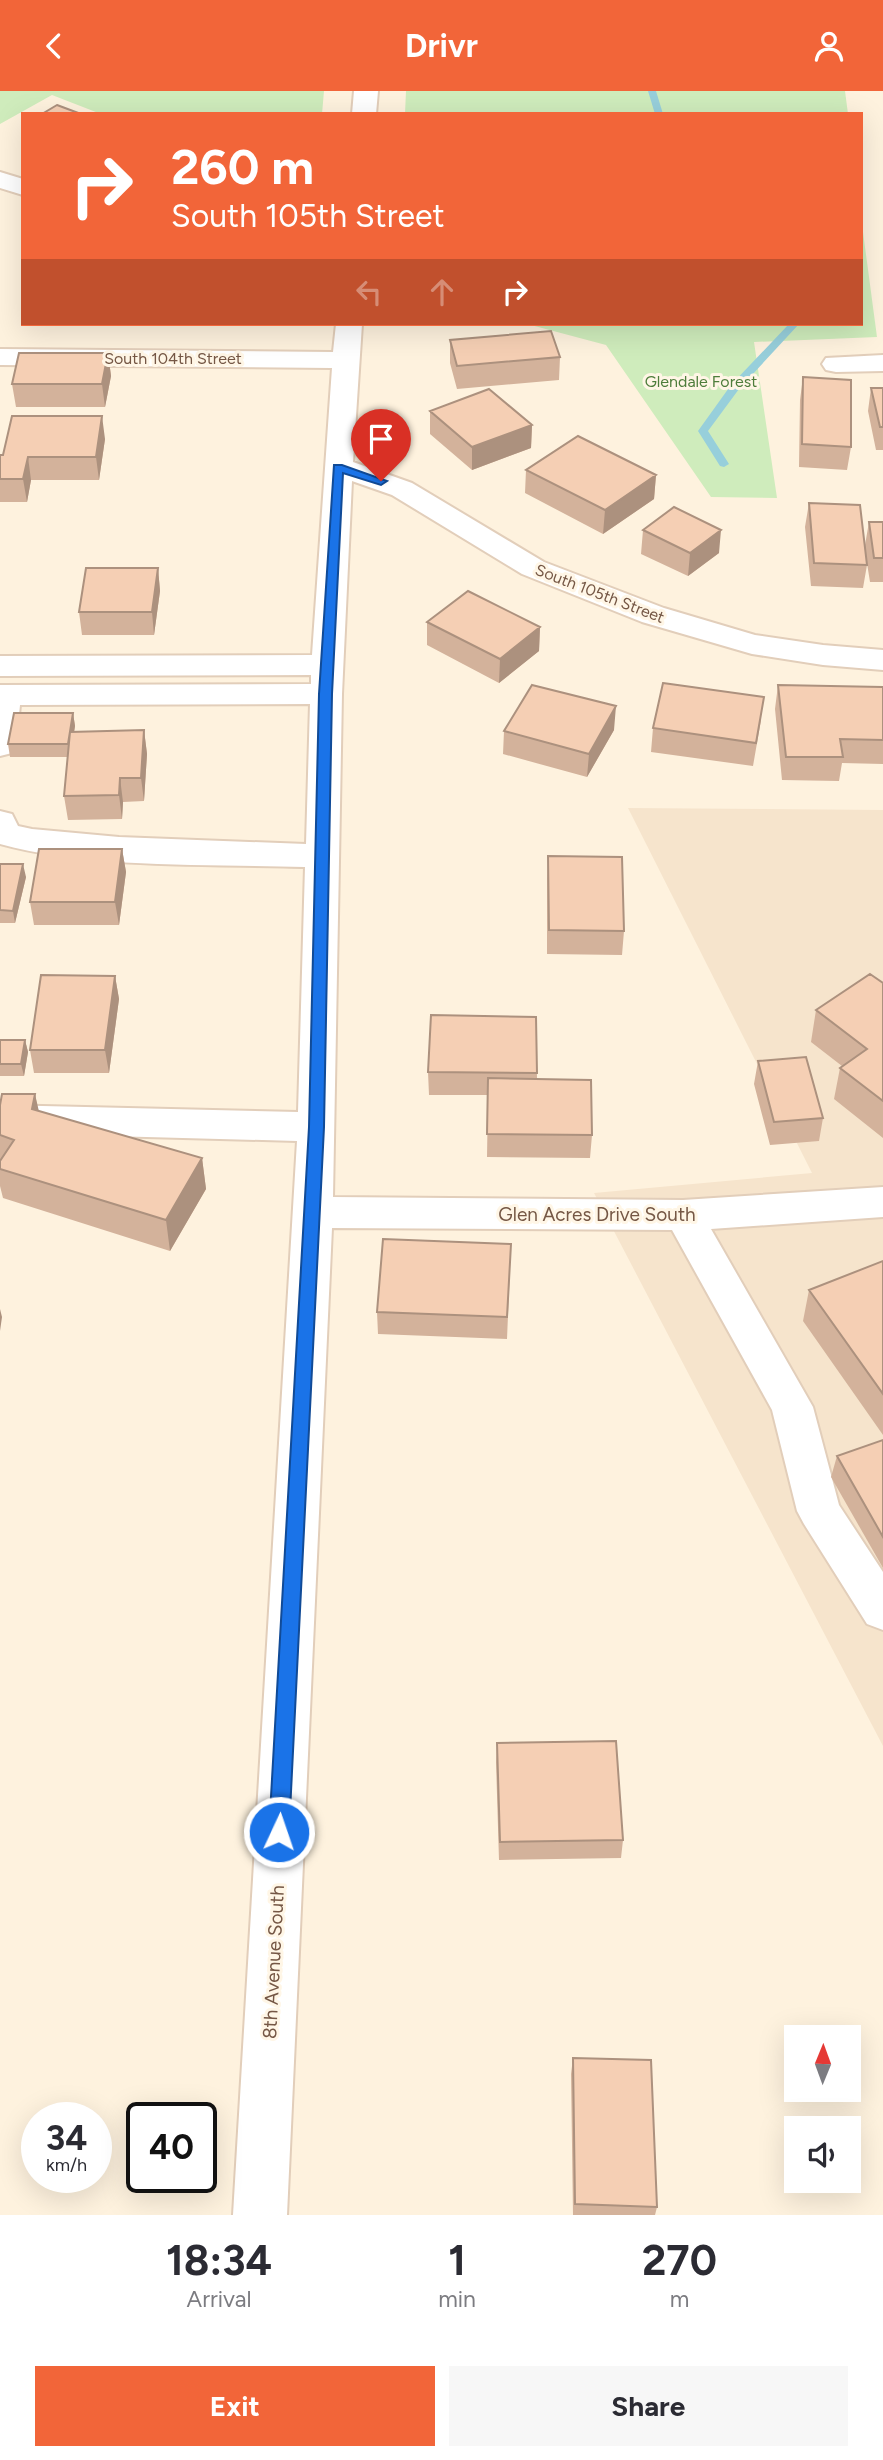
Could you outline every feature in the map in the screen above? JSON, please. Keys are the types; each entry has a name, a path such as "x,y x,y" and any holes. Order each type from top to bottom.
{"street":[{"path":"365,112 366,91"},
{"path":"0,179 21,187"},
{"name":"South 104th Street","path":"0,357 348,342"},
{"name":"8th Avenue South","path":"260,2215 317,1127 326,680 348,342"},
{"path":"836,363 883,363"},
{"name":"South 105th Street","path":"338,467 402,489 533,568 653,615 752,644 823,655 883,660"},
{"path":"0,745 2,685 326,680"},
{"path":"0,822 3,833 32,841 118,849 322,856"},
{"path":"0,1119 317,1127"},
{"name":"Glen Acres Drive South","path":"311,1212 683,1216 883,1202"},
{"path":"683,1216 792,1407 819,1511 883,1610"}],"shaded area":[{"path":"628,808 883,810 883,1746 594,1193 812,1173"}],"green space":[{"path":"0,91 324,91 322,112 96,112 52,95 0,124"},
{"path":"406,91 845,91 848,112 405,112"},
{"name":"Glendale Forest","path":"863,232 877,337 754,342 777,498 711,497 606,345 535,326 863,326"}],"building":[{"path":"57,105 76,112 45,112"},
{"path":"551,331 560,357 457,366 450,340"},
{"path":"19,353 108,353 102,384 12,384"},
{"path":"803,377 851,380 851,447 802,444"},
{"path":"871,388 883,388 883,427 880,427"},
{"path":"489,389 532,425 472,447 430,411"},
{"path":"12,416 102,416 96,457 28,457 23,479 0,479 0,455 3,455"},
{"path":"578,436 656,475 605,510 526,470"},
{"path":"809,503 860,505 867,565 814,563"},
{"path":"674,507 721,530 690,553 643,530"},
{"path":"869,522 883,522 883,558 874,558"},
{"path":"86,568 158,568 152,612 79,612"},
{"path":"468,591 540,627 500,659 427,622"},
{"path":"663,683 764,697 756,743 653,728"},
{"path":"532,685 616,706 589,754 504,731"},
{"path":"778,685 883,687 883,740 840,739 843,757 786,757"},
{"path":"14,713 73,713 68,744 8,744"},
{"path":"144,730 141,778 120,778 119,795 64,796 70,732"},
{"path":"39,849 122,849 115,902 30,902"},
{"path":"548,856 622,857 624,931 549,930"},
{"path":"0,864 23,864 13,911 0,910"},
{"path":"870,974 883,983 883,1101 840,1068 867,1049 816,1010"},
{"path":"41,975 115,976 105,1050 30,1050"},
{"path":"431,1015 536,1017 537,1073 428,1072"},
{"path":"0,1040 25,1040 21,1064 0,1064"},
{"path":"806,1057 823,1118 774,1122 758,1061"},
{"path":"488,1078 591,1080 592,1135 487,1134"},
{"path":"2,1094 35,1094 32,1109 202,1158 166,1220 0,1169 0,1161 14,1140 0,1135"},
{"path":"383,1239 511,1244 507,1317 377,1312"},
{"path":"883,1261 883,1394 809,1290"},
{"path":"883,1440 883,1537 837,1456"},
{"path":"616,1741 623,1840 500,1842 497,1743"},
{"path":"573,2058 651,2060 657,2207 575,2204"}],"waterway":[{"path":"652,91 658,112"},
{"path":"724,464 703,431 735,387 792,326"}],"route":[{"path":"279,1832 317,1127 326,694 338,467 381,481"}]}
